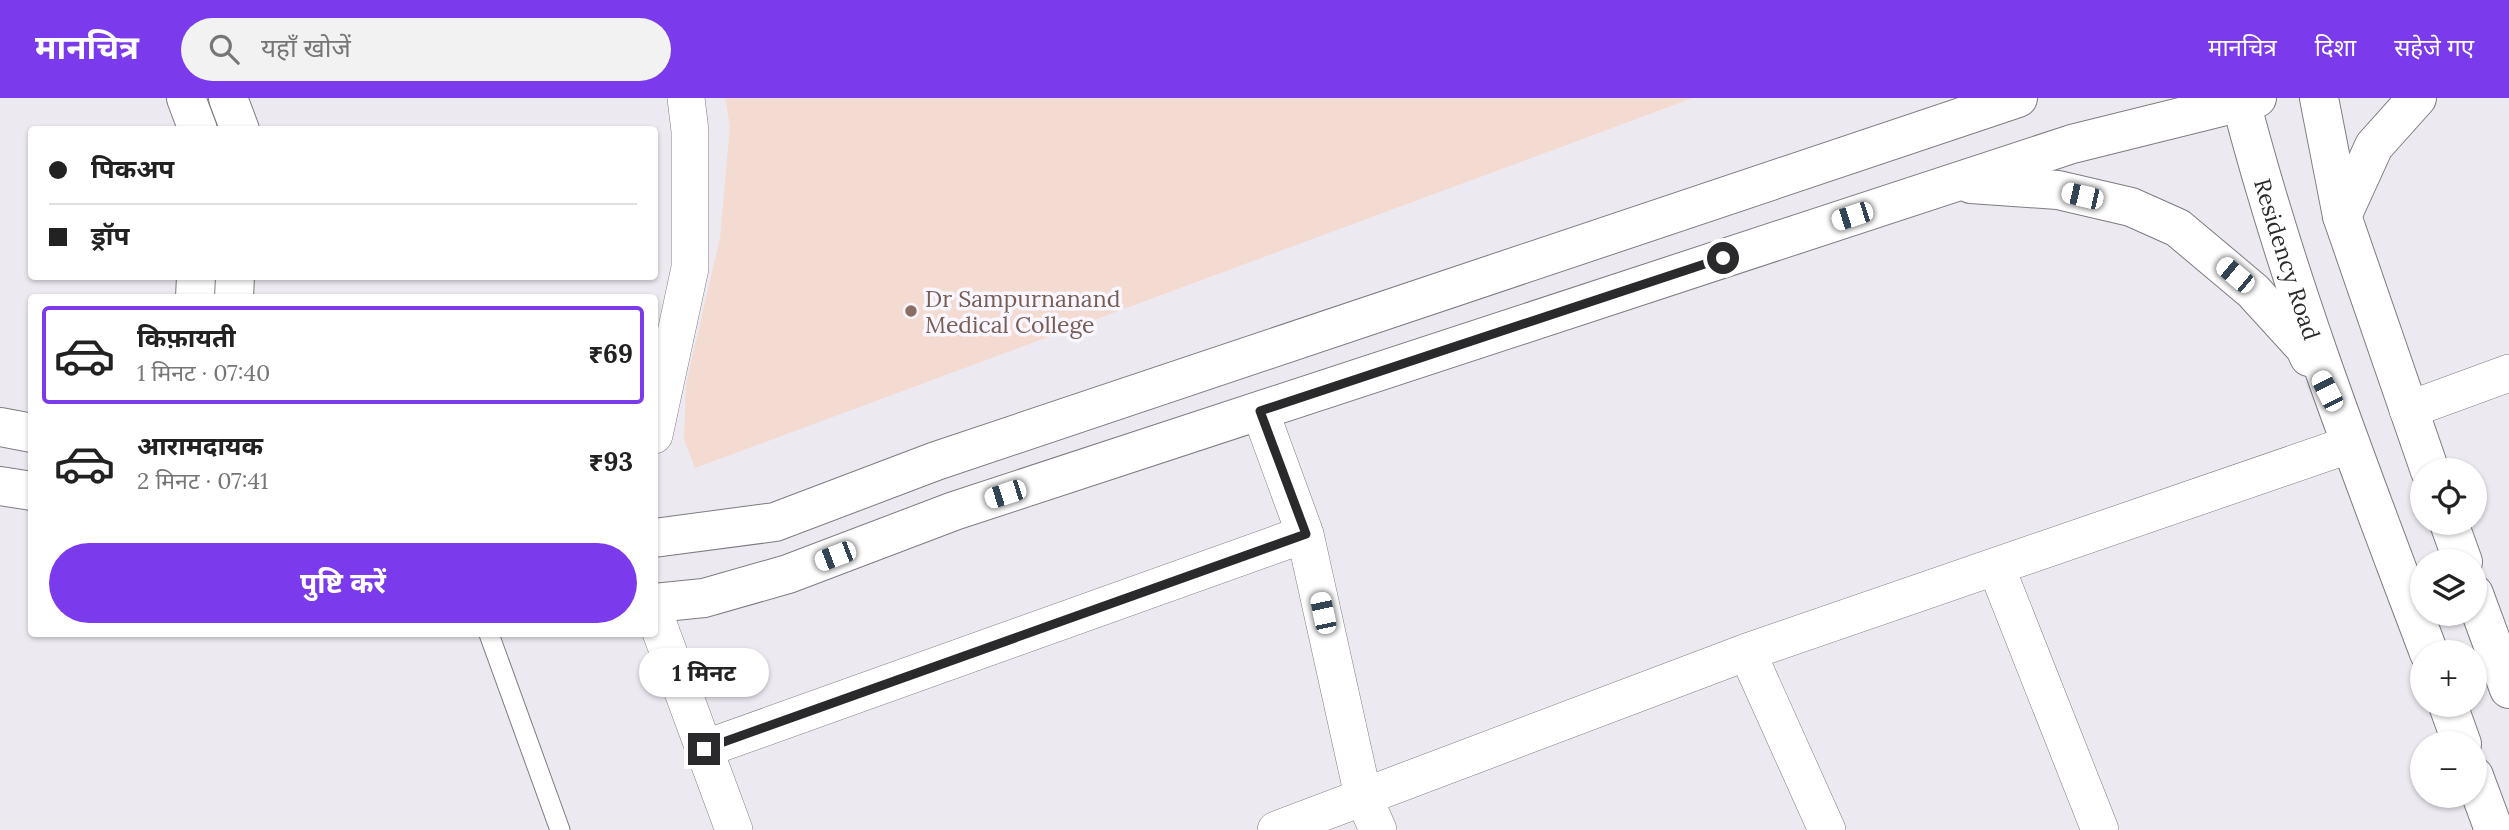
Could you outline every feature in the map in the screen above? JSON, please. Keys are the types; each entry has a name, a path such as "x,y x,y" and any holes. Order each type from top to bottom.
{"street":[{"path":"186,98 196,126"},
{"path":"228,98 238,126"},
{"path":"658,416 690,268 690,131 686,98"},
{"path":"658,537 775,522 949,456 1988,105 2018,98"},
{"path":"2319,98 2342,216 2425,458"},
{"path":"2342,216 2374,146 2417,98"},
{"path":"658,603 704,597 788,574 954,511 1954,182 2072,144 2246,100"},
{"name":"Residency Road","path":"2246,100 2278,235 2344,428 2423,640"},
{"path":"1276,830 1747,652 1996,567 2344,428 2305,348 2253,291 2178,228 2131,207 2058,190 1954,182"},
{"path":"2408,410 2509,373"},
{"path":"1260,411 1306,534 1363,796 1378,830"},
{"path":"0,427 28,432"},
{"path":"0,486 28,491"},
{"path":"704,749 1306,534"},
{"path":"1996,567 2100,830"},
{"path":"658,624 734,830"},
{"path":"2486,626 2509,689"},
{"path":"1747,652 1827,830"},
{"path":"2486,808 2494,830"}],"lane":[{"path":"490,637 560,830"}],"shaded area":[{"name":"Dr Sampurnanand Medical College","path":"725,98 1693,98 695,468 684,440 686,384 720,238 730,126"}],"place":[{"name":"Dr Sampurnanand Medical College","path":"911,311"}],"route":[{"path":"704,749 1306,534 1260,411 1723,258"}]}
